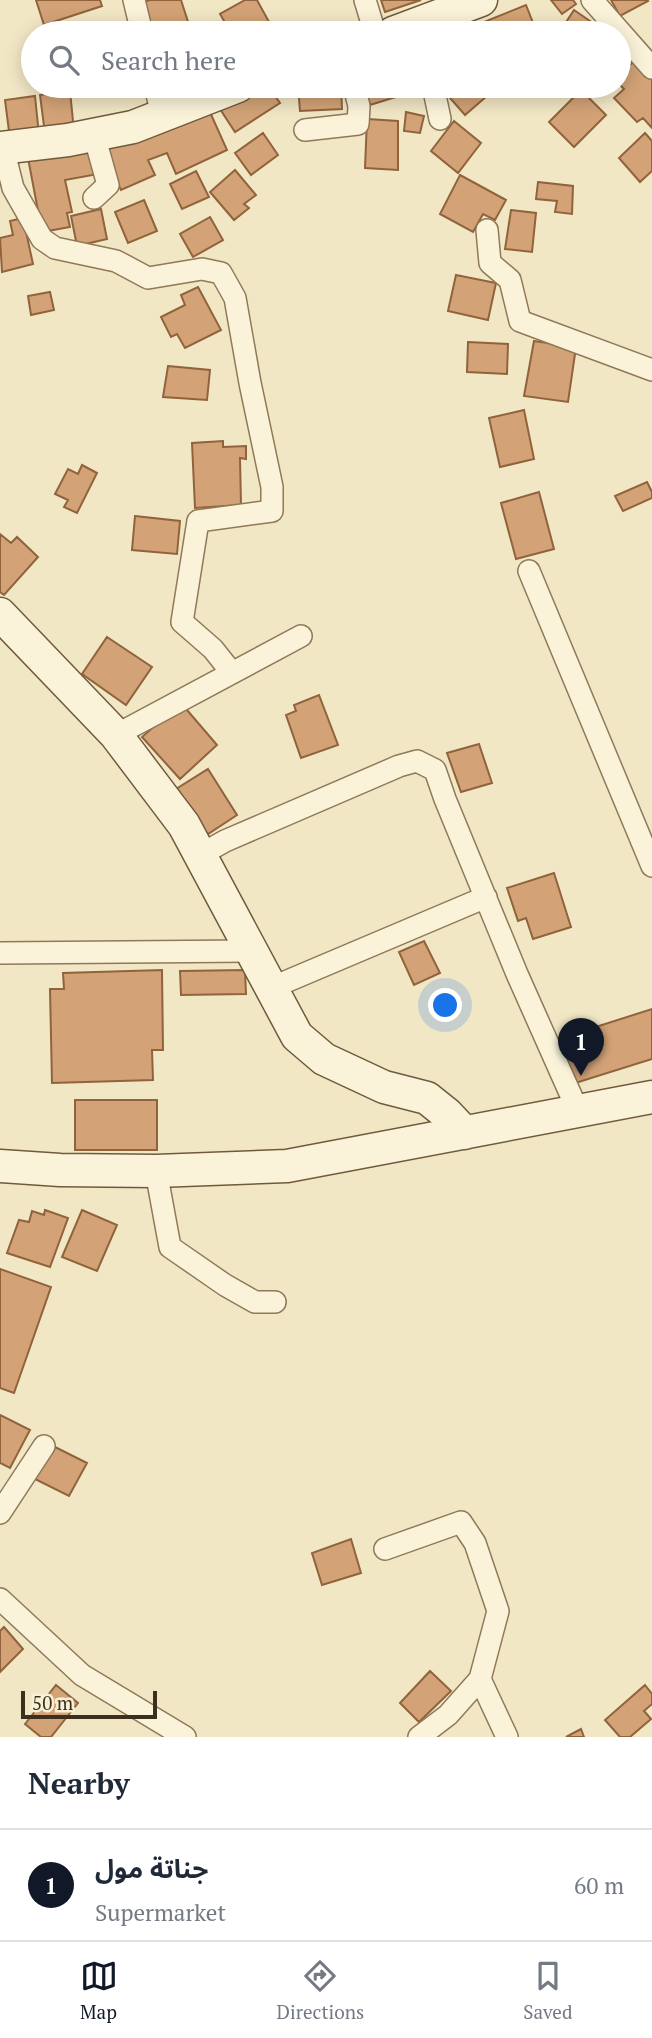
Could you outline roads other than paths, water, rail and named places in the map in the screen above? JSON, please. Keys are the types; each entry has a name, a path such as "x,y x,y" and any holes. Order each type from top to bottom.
{"street":[{"path":"134,0 139,21"},
{"path":"365,0 371,21"},
{"path":"424,21 481,0"},
{"path":"592,0 611,21"},
{"path":"631,44 652,68"},
{"path":"306,130 358,124 357,98"},
{"path":"436,98 440,119"},
{"path":"158,100 132,127 2,148 13,188 42,239 55,248 116,261 148,278 202,269 221,273 236,298 250,383 272,487 272,511 198,521 183,622 213,649 232,673"},
{"path":"94,135 108,185 94,198"},
{"path":"487,230 490,263 510,280 520,321 652,370"},
{"path":"529,571 652,866"},
{"path":"0,614 116,735 184,825 297,1036 324,1059 384,1087 427,1098 465,1133"},
{"path":"116,735 301,636"},
{"path":"200,855 225,841 399,766 417,761 435,770 444,799 578,1111"},
{"path":"271,988 486,897"},
{"path":"0,953 251,951"},
{"path":"0,1166 156,1171 287,1166 652,1097"},
{"path":"156,1171 170,1247 225,1285 256,1302 275,1302"},
{"path":"0,1513 44,1446"},
{"path":"384,1549 461,1522 475,1544 498,1611 480,1679 449,1715 419,1737"},
{"path":"0,1600 82,1675 185,1737"},
{"path":"480,1679 508,1737"}],"place":[{"name":"جناتة مول","path":"581,1076"}]}
